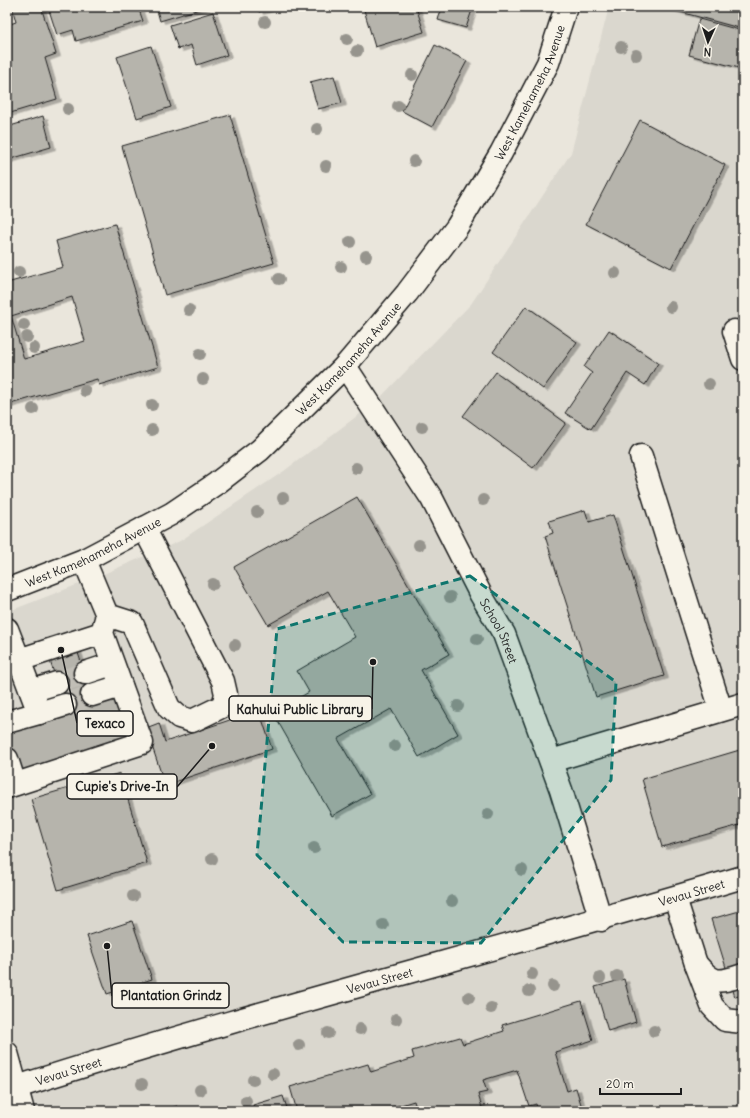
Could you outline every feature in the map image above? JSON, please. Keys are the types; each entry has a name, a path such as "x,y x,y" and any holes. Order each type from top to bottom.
{"street":[{"name":"West Kamehameha Avenue","path":"7,590 84,560 171,514 217,483 260,450 345,366 407,294 457,227 501,152 548,63 566,7"},
{"path":"734,331 743,359"},
{"name":"School Street","path":"345,366 432,499 481,595 504,634 551,761 601,920"},
{"path":"640,456 721,710"},
{"path":"19,660 104,624 132,623 169,708 179,717 192,721 222,706 226,694 223,681 144,528"},
{"path":"7,759 11,786 142,743 112,664 104,624 84,560"},
{"path":"7,629 39,713"},
{"path":"85,673 112,664"},
{"path":"31,691 57,683"},
{"path":"92,695 121,686"},
{"path":"7,722 64,704"},
{"path":"551,761 743,704"},
{"name":"Vevau Street","path":"17,1087 133,1050 601,920 743,877"},
{"path":"674,898 712,1006 725,1020 743,1022"},
{"path":"696,964 706,976 720,982 743,976"},
{"path":"7,1053 24,1111"}],"highlighted area":[{"path":"470,576 616,682 611,780 481,943 343,942 257,855 277,629"}],"shaded area":[{"path":"609,7 743,7 743,1111 7,1111 7,612 92,579 180,541 284,471 377,401 471,304 571,153"}],"building":[{"path":"12,7 41,7 56,54 45,58 57,99 7,114 7,25 16,22"},
{"path":"48,7 138,7 143,21 76,41 73,30 57,35"},
{"path":"156,7 206,7 160,21"},
{"path":"257,7 275,7 259,12"},
{"path":"374,7 416,7 424,32 375,47 364,10"},
{"path":"442,7 473,7 466,28 438,20"},
{"path":"662,7 743,7 743,29"},
{"path":"213,12 227,55 197,65 191,45 178,49 170,25"},
{"path":"699,19 743,31 743,69 689,55"},
{"path":"435,45 467,61 432,127 402,111"},
{"path":"151,46 171,107 137,118 117,57"},
{"path":"334,76 342,103 318,109 310,82"},
{"path":"230,115 274,263 165,295 122,146"},
{"path":"43,116 51,147 7,160 7,127"},
{"path":"640,120 725,165 671,268 586,224"},
{"path":"115,224 158,367 99,385 97,379 7,405 7,283 63,267 56,241","holes":["72,297 85,341 24,359 11,316"]},
{"path":"526,306 577,342 543,389 493,352"},
{"path":"609,330 658,363 645,385 627,373 591,429 565,413 592,373 584,367"},
{"path":"496,372 566,423 533,468 463,416"},
{"path":"357,497 449,654 421,670 458,734 419,757 391,709 338,739 370,794 332,816 273,713 309,692 297,671 355,637 328,591 268,625 234,567"},
{"path":"585,510 589,522 613,515 664,676 596,697 545,536 553,533 549,521"},
{"path":"76,647 92,695 114,698 128,740 18,776 7,744 7,732 67,712 48,655"},
{"path":"259,710 272,749 165,785 146,728 159,723 165,742"},
{"path":"743,749 743,824 662,847 642,779"},
{"path":"120,773 147,863 58,890 31,799"},
{"path":"743,910 743,995 735,997 711,919"},
{"path":"132,921 152,979 107,994 87,936"},
{"path":"624,979 636,1022 608,1031 595,987"},
{"path":"581,1001 593,1040 555,1052 567,1091 576,1088 583,1111 538,1111 536,1104 529,1106 517,1070 483,1080 487,1092 478,1094 483,1111 417,1111 414,1101 381,1111 297,1111 290,1087 368,1064 371,1072 414,1058 412,1051 460,1037 463,1044 504,1031 502,1025"},
{"path":"283,1096 288,1111 255,1111 253,1105"},
{"path":"177,1106 179,1111 162,1111"}],"tunnel":[{"path":"57,683 85,673"},
{"path":"65,705 92,695"}],"place":[{"name":"Texaco","path":"61,650"},
{"name":"Kahului Public Library","path":"373,662"},
{"name":"Cupie's Drive-In","path":"212,746"},
{"name":"Plantation Grindz","path":"107,946"}]}
